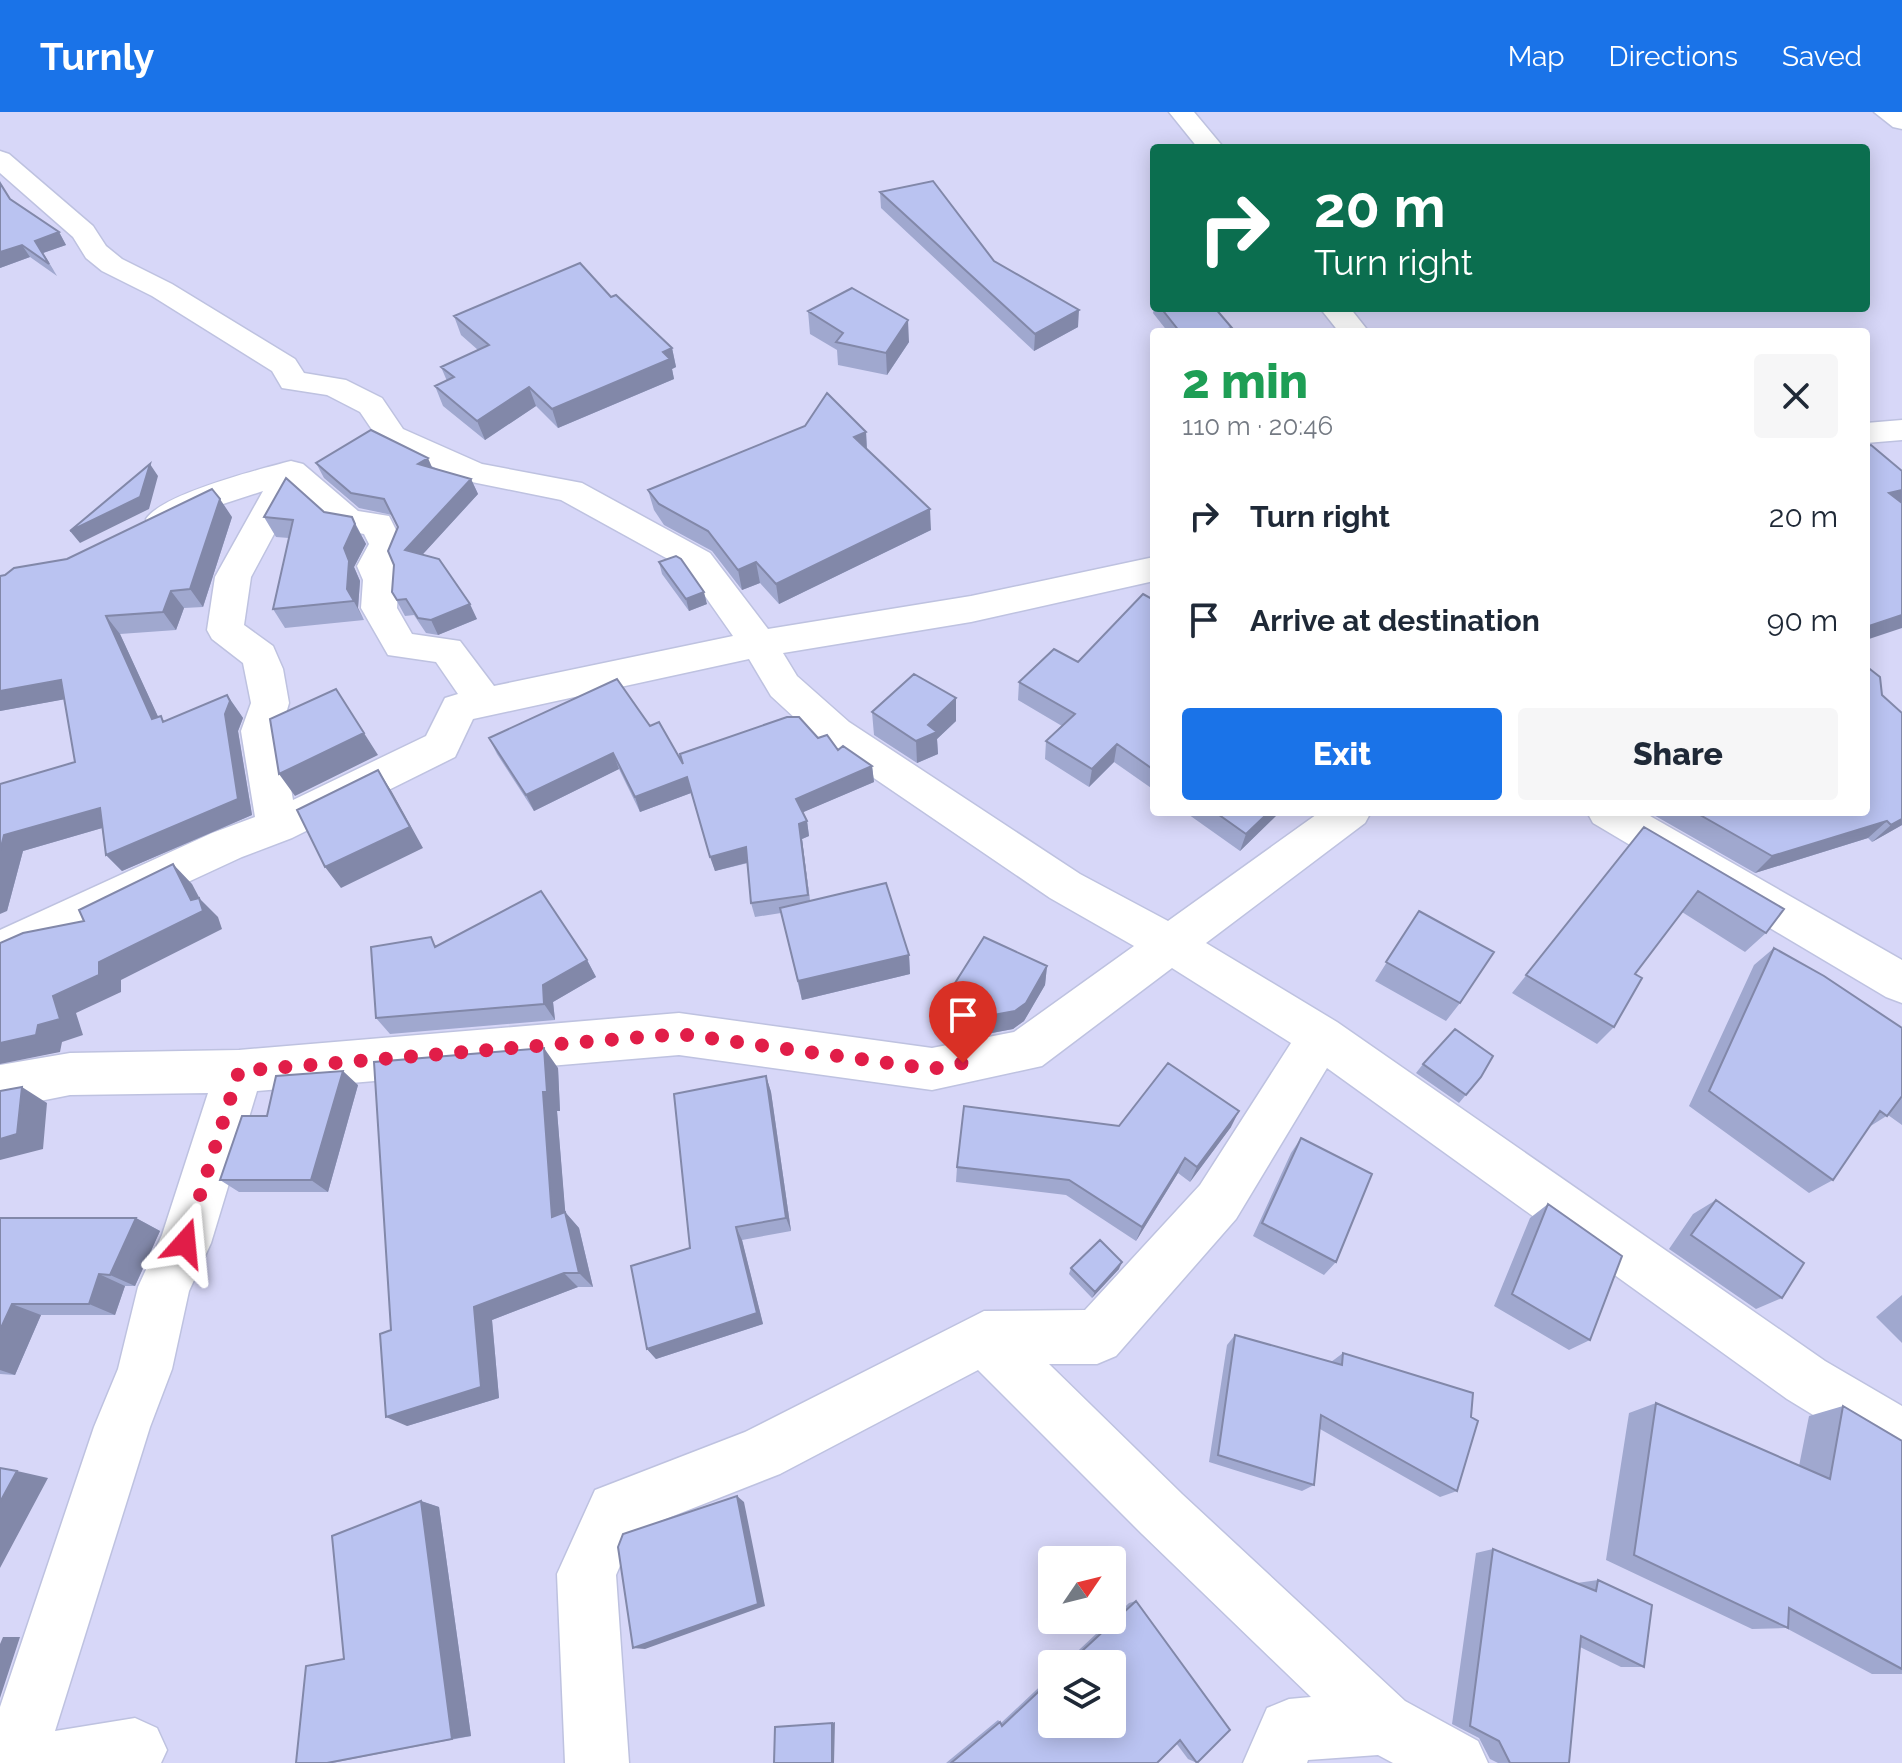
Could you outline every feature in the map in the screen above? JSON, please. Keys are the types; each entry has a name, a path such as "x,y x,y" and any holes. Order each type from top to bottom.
{"street":[{"path":"1181,112 1208,144"},
{"path":"1886,112 1902,122"},
{"path":"0,159 83,232 96,252 112,265 162,290 284,365 293,381 335,387 371,405 392,436 474,473 570,491 698,561 759,644 784,686 835,732 1065,886 1169,943 1321,1037 1806,1380 1902,1437"},
{"path":"1338,312 1351,328"},
{"path":"1870,433 1902,430"},
{"path":"291,471 349,521 377,524 386,544 375,566 381,580 379,608 401,646 447,650 485,703"},
{"path":"140,531 211,496 291,471"},
{"path":"277,826 261,731 270,703 264,669 260,656 225,630 233,577 291,471"},
{"path":"0,950 227,845 277,826 441,746 459,708 759,644 971,609 1150,570"},
{"path":"0,1087 70,1074 239,1071 679,1034 932,1069 1025,1051 1344,816"},
{"path":"1615,816 1902,983"},
{"path":"597,1763 586,1574 615,1510 760,1454 984,1338 1097,1337 1218,1202 1321,1037"},
{"path":"0,1740 23,1732 122,1427 145,1369 164,1287 185,1243 239,1071"},
{"path":"984,1338 1162,1514 1383,1723 1456,1763"},
{"path":"1275,1763 1289,1730 1383,1723"},
{"path":"53,1763 135,1750"}],"shaded area":[{"path":"0,112 1902,112 1902,1763 0,1763"}],"building":[{"path":"933,181 994,261 1079,310 1035,334 880,192"},
{"path":"0,183 10,199 59,232 35,241 49,264 22,245 0,252"},
{"path":"580,263 611,297 616,295 672,348 663,352 670,359 552,409 529,387 477,421 435,386 454,377 441,367 489,345 454,316"},
{"path":"852,288 908,320 886,353 836,342 843,333 808,311"},
{"path":"1164,312 1218,312 1232,328 1177,328"},
{"path":"827,393 866,432 854,437 930,509 776,584 756,562 738,570 708,531 659,504 648,490 805,426"},
{"path":"371,430 428,458 418,464 471,479 405,550 439,559 470,604 431,620 418,618 406,599 397,600 392,592 394,565 388,551 398,527 384,499 351,493 316,463"},
{"path":"1870,445 1902,471 1902,490 1889,493 1902,503 1902,615 1870,626"},
{"path":"150,464 140,497 70,531"},
{"path":"286,478 324,512 352,517 355,524 344,548 349,561 347,589 354,601 273,609 293,520 264,517"},
{"path":"212,489 220,499 190,589 171,591 163,612 106,616 152,719 161,716 163,722 227,695 230,701 225,714 238,799 106,855 100,808 4,835 0,851 0,784 75,762 61,680 0,691 0,576 14,568 67,559"},
{"path":"676,556 704,592 686,599 659,562"},
{"path":"1143,594 1150,598 1150,767 1117,744 1092,769 1046,741 1075,714 1019,682 1054,649 1078,662"},
{"path":"1870,669 1880,677 1882,695 1902,713 1902,819 1891,825 1887,821 1772,856 1702,816 1870,816"},
{"path":"914,674 956,698 928,725 937,732 916,741 872,712"},
{"path":"617,679 650,726 659,722 683,764 680,754 787,717 799,717 818,738 827,735 838,750 843,746 872,766 796,799 807,821 799,824 808,895 751,903 746,847 710,857 687,777 635,797 613,753 526,795 489,738"},
{"path":"336,689 364,733 279,774 270,719"},
{"path":"378,770 410,827 325,867 297,810"},
{"path":"1221,816 1265,816 1246,834"},
{"path":"1644,827 1784,909 1766,933 1698,891 1635,974 1642,978 1614,1027 1526,975"},
{"path":"173,864 191,900 199,898 203,911 99,962 99,975 53,996 60,1019 38,1025 36,1035 0,1043 0,943 23,933 84,921 79,910"},
{"path":"886,883 909,955 798,981 780,908"},
{"path":"541,891 587,960 543,985 544,1004 376,1018 371,947 431,937 435,947"},
{"path":"1419,911 1494,952 1460,1003 1386,962"},
{"path":"984,937 1047,966 1026,1003 1015,1011 977,1018 943,1002"},
{"path":"1774,948 1824,976 1902,1028 1902,1096 1887,1116 1880,1111 1833,1180 1709,1091"},
{"path":"1455,1029 1493,1056 1466,1095 1423,1064"},
{"path":"544,1048 547,1092 543,1092 552,1217 565,1212 579,1273 564,1273 474,1307 481,1387 386,1417 380,1334 391,1330 374,1062"},
{"path":"1168,1063 1239,1111 1197,1167 1185,1158 1142,1227 1069,1180 957,1167 964,1106 1119,1126"},
{"path":"343,1071 311,1180 220,1180 242,1116 267,1116 276,1076"},
{"path":"766,1076 786,1218 736,1227 757,1313 647,1349 631,1266 690,1248 674,1094"},
{"path":"22,1087 17,1134 0,1139 0,1091"},
{"path":"1301,1138 1372,1174 1336,1262 1262,1223"},
{"path":"1716,1200 1804,1263 1782,1298 1691,1235"},
{"path":"1548,1204 1622,1256 1590,1340 1512,1294"},
{"path":"0,1218 136,1218 110,1275 99,1274 89,1304 12,1304 0,1330"},
{"path":"1100,1240 1122,1262 1095,1292 1071,1268"},
{"path":"1235,1335 1342,1365 1343,1353 1473,1393 1471,1417 1478,1421 1457,1491 1321,1415 1314,1485 1218,1455"},
{"path":"1656,1403 1830,1479 1843,1406 1902,1441 1902,1669 1789,1608 1788,1628 1634,1555"},
{"path":"0,1468 17,1471 0,1502"},
{"path":"737,1496 758,1604 633,1648 618,1547 623,1534"},
{"path":"421,1501 452,1739 327,1763 296,1763 306,1666 344,1659 332,1536"},
{"path":"1493,1549 1596,1591 1598,1580 1652,1605 1644,1667 1581,1636 1569,1763 1510,1763 1499,1741 1470,1726"},
{"path":"1136,1601 1230,1730 1197,1763 1180,1740 1157,1763 951,1763 1000,1722 1002,1726 1038,1692 1038,1738 1126,1738 1126,1650 1083,1650 1100,1634 1126,1634 1126,1610"},
{"path":"832,1723 832,1763 774,1763 775,1727"}],"route":[{"path":"185,1243 239,1071 679,1034 932,1069 963,1063"}]}
